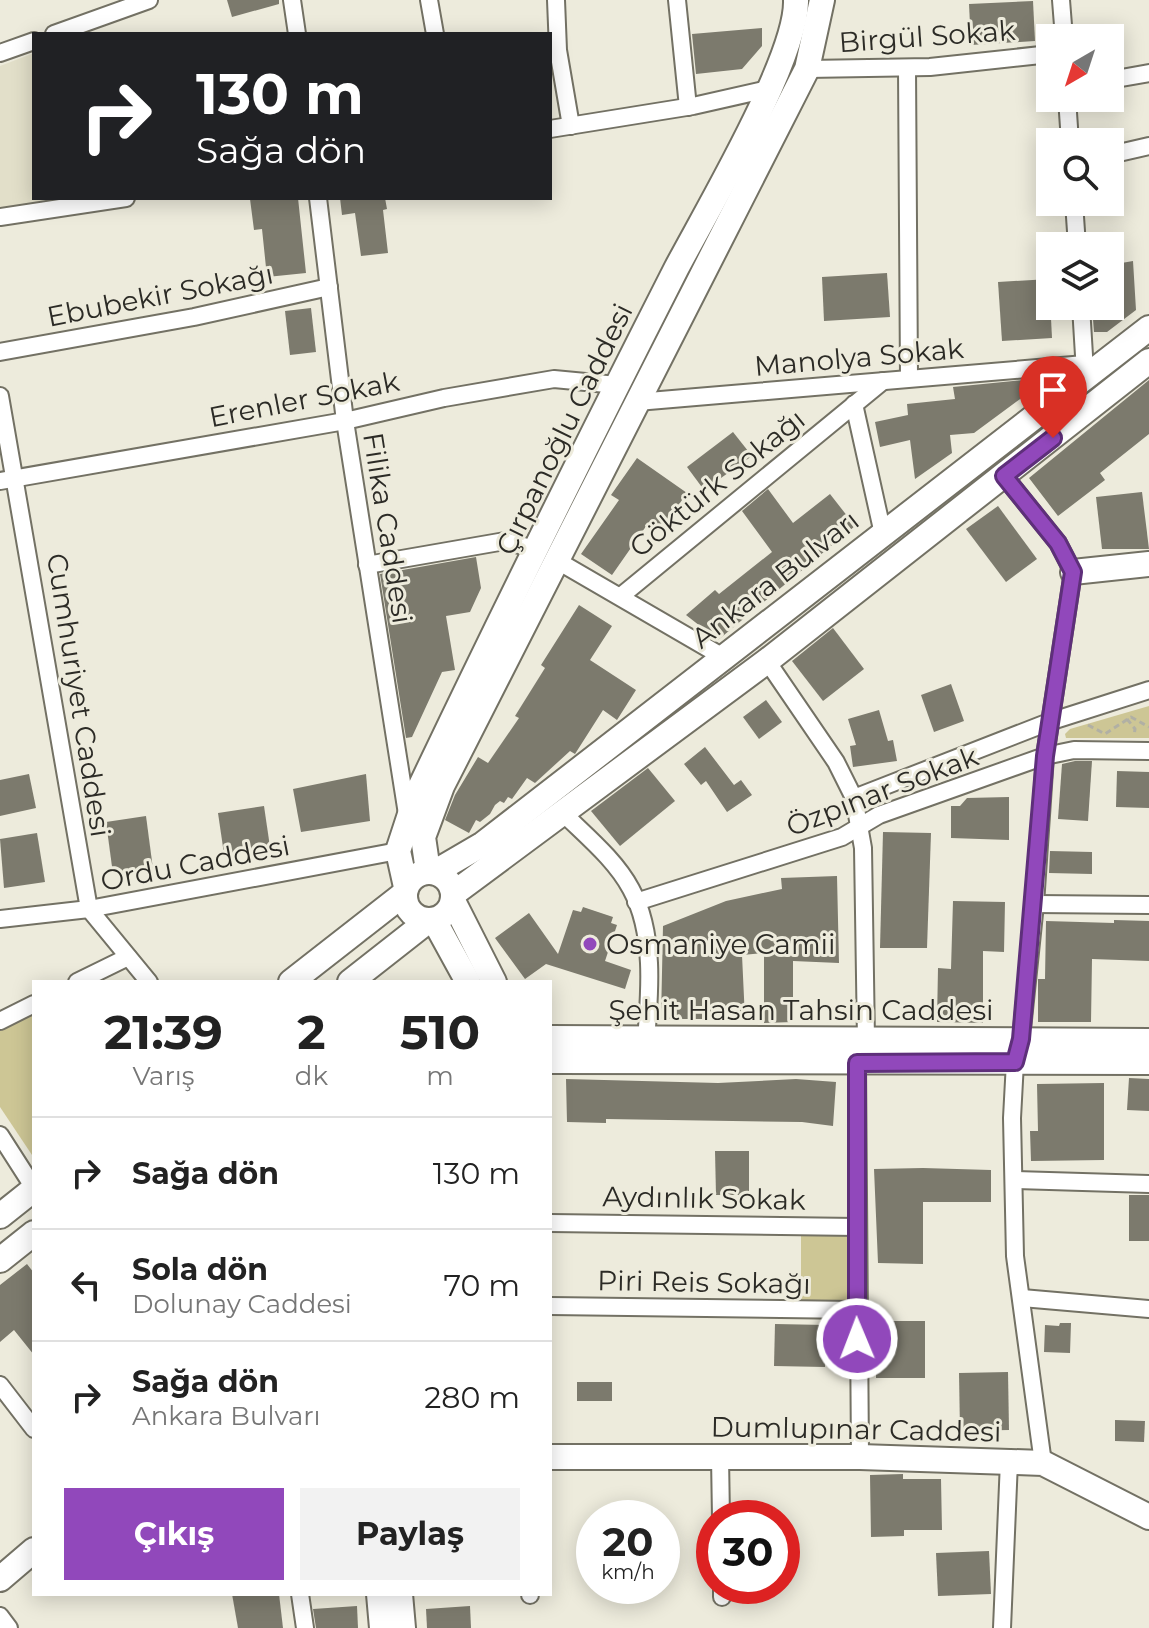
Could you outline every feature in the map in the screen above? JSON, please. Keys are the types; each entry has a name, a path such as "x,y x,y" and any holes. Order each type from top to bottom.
{"main road":[{"name":"Çırpanoğlu Caddesi","path":"432,872 422,848 425,826 547,555 617,385 768,89 796,16 796,0"},
{"name":"Çırpanoğlu Caddesi","path":"406,890 398,851 408,818 547,555 637,402 807,69 822,0"},
{"name":"Ankara Bulvarı","path":"294,980 406,890 415,876 432,872 483,844 883,534 1085,371 1149,328"},
{"name":"Ankara Bulvarı","path":"353,980 448,911 453,898 561,811 767,661 1149,361"},
{"path":"1073,572 1149,564"},
{"path":"432,872 448,880 453,898 493,980"},
{"path":"406,890 406,904 413,914 432,920 467,980"},
{"name":"Şehit Hasan Tahsin Caddesi","path":"552,1038 862,1051"},
{"name":"Şehit Hasan Tahsin Caddesi","path":"552,1061 862,1051 1018,1051 1149,1041"},
{"name":"Şehit Hasan Tahsin Caddesi","path":"1018,1051 1149,1062"},
{"path":"0,1216 32,1190"},
{"path":"0,1260 32,1235"},
{"name":"Dumlupınar Caddesi","path":"552,1457 860,1457 1043,1463 1149,1517"},
{"path":"0,1579 32,1552"},
{"path":"379,1596 382,1628"},
{"path":"400,1596 403,1628"}],"street":[{"path":"60,32 149,0"},
{"path":"292,0 297,32"},
{"path":"429,0 435,32"},
{"path":"556,0 558,50 571,126"},
{"path":"677,0 688,107"},
{"path":"1061,0 1063,24"},
{"path":"0,53 32,42"},
{"name":"Birgül Sokak","path":"807,69 907,68 1036,55"},
{"path":"907,68 909,378"},
{"path":"1124,77 1149,73"},
{"path":"552,129 688,107 768,89"},
{"path":"1124,152 1149,146"},
{"path":"0,217 113,200"},
{"name":"Filika Caddesi","path":"318,200 345,421 408,818"},
{"name":"Ebubekir Sokağı","path":"0,352 180,320 329,287"},
{"path":"1082,320 1085,371"},
{"name":"Manolya Sokak","path":"637,402 909,378 1085,371"},
{"name":"Erenler Sokak","path":"8,479 345,421 444,398 554,379 617,385"},
{"name":"Göktürk Sokağı","path":"621,596 883,381"},
{"name":"Cumhuriyet Caddesi","path":"0,396 8,479 89,909 147,980"},
{"path":"854,404 883,534"},
{"path":"1004,476 1058,543 1073,572 1045,756 1035,904 1018,1051 1015,1256 1043,1463"},
{"path":"367,565 505,541 547,555 723,657"},
{"path":"767,661 836,762 854,798 861,826 862,1051 856,1310 860,1457"},
{"path":"854,798 1049,722 1149,690"},
{"name":"Özpınar Sokak","path":"636,902 842,837 879,815 1045,756 1074,750 1149,751"},
{"path":"561,811 618,870 636,902 649,977 646,1040"},
{"name":"Ordu Caddesi","path":"0,919 89,909 398,851"},
{"path":"1035,904 1149,905"},
{"path":"81,980 128,957"},
{"path":"0,1021 32,1005"},
{"path":"0,1135 32,1185"},
{"path":"1014,1180 1149,1184"},
{"name":"Aydınlık Sokak","path":"552,1223 857,1227"},
{"path":"1022,1298 1149,1309"},
{"name":"Piri Reis Sokağı","path":"552,1306 856,1310"},
{"path":"0,1385 31,1420"},
{"path":"720,1457 721,1500"},
{"path":"1002,1628 1009,1461"},
{"path":"300,1596 305,1628"},
{"path":"0,1616 9,1628"}],"path":[{"path":"1081,712 1090,729 1105,734 1131,717 1149,727"}],"shaded area":[{"path":"32,54 32,200 74,200 0,211 0,66"},
{"path":"1149,706 1149,738 1066,738 1065,734 1070,729"},
{"path":"32,1015 32,1155 0,1107 0,1031"},
{"path":"801,1230 851,1230 851,1302 801,1302"}],"building":[{"path":"227,0 279,0 279,4 232,17"},
{"path":"1033,1 1035,41 971,45 969,4"},
{"path":"762,28 762,46 742,69 696,74 692,34"},
{"path":"250,200 298,200 306,273 267,277 262,229 254,230"},
{"path":"340,200 385,200 387,209 383,210 388,253 361,256 355,213 342,215"},
{"path":"1133,261 1136,310 1124,319 1124,263"},
{"path":"887,273 890,317 824,321 822,277"},
{"path":"1036,280 1036,320 1051,320 1052,338 1002,341 998,282"},
{"path":"311,308 316,352 290,355 285,311"},
{"path":"1093,320 1123,320 1107,332 1094,332"},
{"path":"1024,380 1027,394 974,433 950,435 952,453 915,479 910,440 880,447 875,422 908,415 907,404 955,399 953,387"},
{"path":"1149,380 1149,434 1100,473 1105,480 1058,516 1029,478"},
{"path":"733,432 752,456 704,490 687,467"},
{"path":"637,458 687,493 661,530 649,522 612,575 581,554 619,500 611,495"},
{"path":"768,489 793,523 830,494 855,526 718,640 686,615 715,590 719,594 772,552 742,511"},
{"path":"1142,492 1149,549 1102,549 1096,497"},
{"path":"998,506 1037,559 1006,582 966,529"},
{"path":"476,557 481,588 470,612 446,616 455,670 442,672 412,737 406,738 380,574"},
{"path":"579,605 612,626 590,660 636,690 617,720 603,710 575,754 570,751 535,783 527,778 512,799 508,797 504,803 500,801 480,822 476,820 469,833 445,820 455,795 478,757 488,763 519,718 515,716 545,668 541,665"},
{"path":"833,628 864,669 823,701 792,661"},
{"path":"951,684 964,721 934,732 921,695"},
{"path":"766,700 782,722 759,739 743,717"},
{"path":"879,710 888,741 893,740 897,761 853,767 850,746 856,745 848,719"},
{"path":"705,747 734,785 741,780 752,795 727,812 706,781 701,785 684,764"},
{"path":"1092,761 1088,821 1058,819 1062,764"},
{"path":"648,768 675,801 620,846 591,811"},
{"path":"1117,771 1149,772 1149,808 1116,807"},
{"path":"29,774 36,808 0,816 0,780"},
{"path":"366,774 370,821 301,832 293,789"},
{"path":"1009,797 1009,840 951,838 951,806 960,806 967,798"},
{"path":"264,806 270,847 224,854 218,813"},
{"path":"146,816 153,869 113,874 106,822"},
{"path":"883,832 931,833 927,948 880,948"},
{"path":"37,833 45,882 4,888 0,839"},
{"path":"1050,851 1092,852 1092,874 1049,873"},
{"path":"837,876 839,963 793,961 793,1022 764,1023 764,953 742,955 745,1019 661,1019 663,926 726,901 782,889 781,878"},
{"path":"953,901 1005,902 1004,952 983,951 983,1023 937,1022 938,968 951,969"},
{"path":"583,907 613,917 611,923 617,925 605,961 631,970 625,989 546,964 525,979 495,938 529,913 558,954 573,910 581,912"},
{"path":"1114,920 1149,921 1149,961 1092,959 1091,1022 1038,1022 1038,979 1045,979 1046,921 1114,923"},
{"path":"1129,1078 1149,1079 1149,1111 1127,1110"},
{"path":"566,1079 718,1083 796,1079 836,1082 833,1126 802,1122 606,1119 606,1123 567,1122"},
{"path":"1104,1083 1104,1160 1031,1161 1030,1131 1038,1131 1037,1084"},
{"path":"715,1151 749,1151 749,1195 716,1195"},
{"path":"874,1169 991,1170 991,1202 923,1202 923,1264 878,1263"},
{"path":"1129,1195 1149,1195 1149,1241 1129,1241"},
{"path":"27,1264 32,1270 32,1352 14,1330 0,1342 0,1285"},
{"path":"876,1321 925,1321 925,1378 876,1378"},
{"path":"1060,1323 1071,1323 1070,1353 1044,1352 1045,1325 1059,1326"},
{"path":"775,1324 826,1325 825,1367 774,1366"},
{"path":"1008,1372 1009,1430 960,1431 959,1373"},
{"path":"577,1382 612,1382 612,1401 577,1401"},
{"path":"1115,1420 1145,1421 1144,1442 1115,1441"},
{"path":"903,1474 903,1479 941,1479 942,1530 904,1530 904,1536 871,1537 870,1475"},
{"path":"989,1551 991,1594 938,1596 936,1553"},
{"path":"232,1596 279,1596 283,1628 238,1628"},
{"path":"357,1606 358,1628 316,1628 313,1609"},
{"path":"470,1606 471,1628 427,1628 426,1609"}],"place":[{"name":"Osmaniye Camii","path":"590,944"}],"route":[{"path":"857,1339 857,1063 1015,1062 1021,1039 1035,904 1045,756 1073,572 1058,543 1004,476 1053,438"}]}
